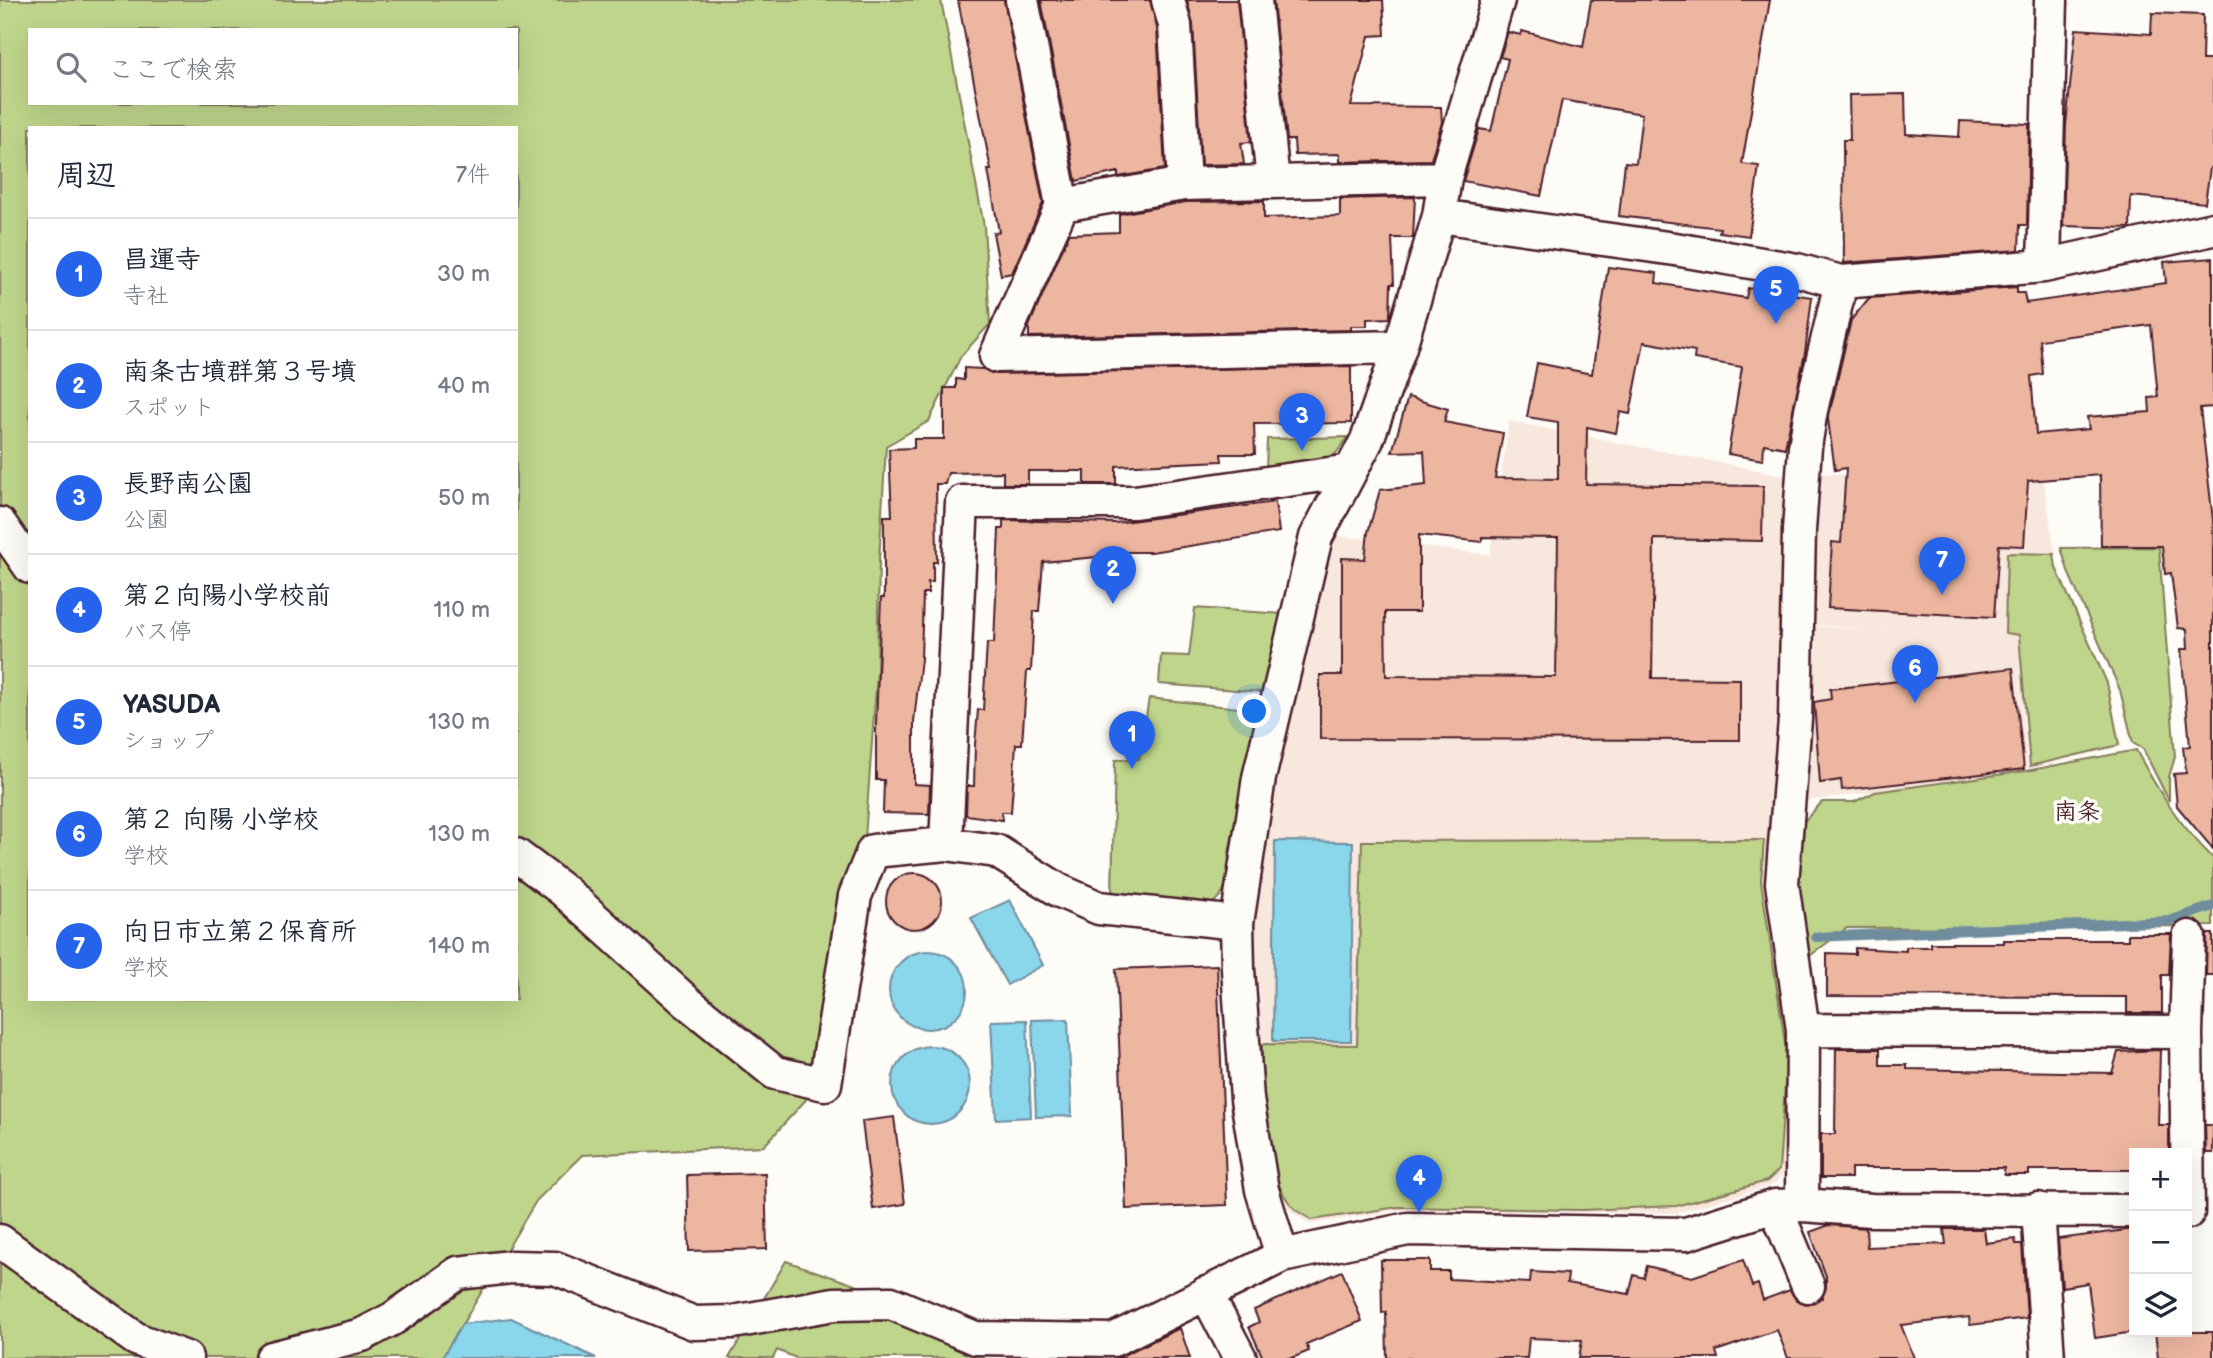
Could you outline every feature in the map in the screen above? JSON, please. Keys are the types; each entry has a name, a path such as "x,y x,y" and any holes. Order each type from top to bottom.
{"street":[{"path":"1022,0 1062,205 996,356 1399,347"},
{"path":"1168,0 1175,25 1184,184"},
{"path":"1255,0 1273,182"},
{"path":"1282,1256 1262,1190 1247,1099 1237,923 1259,778 1316,537 1367,440 1399,347 1439,216 1445,178 1498,0"},
{"path":"2044,266 2051,0"},
{"path":"1062,205 1184,184 1445,178"},
{"path":"1439,216 1675,249 1797,270 1841,282 2044,266 2213,229"},
{"path":"1808,1286 1788,1206 1802,1030 1782,883 1795,719 1799,530 1811,410 1841,282"},
{"path":"946,844 962,502 1135,502 1350,471"},
{"path":"0,524 28,564"},
{"path":"518,856 564,891 687,1002 775,1073 825,1084 855,896 873,851 946,844 996,851 1060,891 1100,908 1237,923"},
{"path":"2189,937 2186,1032 2196,1211"},
{"path":"1802,1030 2186,1032"},
{"path":"272,1358 362,1335 394,1318 458,1273 511,1267 555,1268 694,1323 733,1322 834,1304 891,1303 975,1338 1113,1340 1282,1256 1408,1229 1686,1234 1788,1206 1872,1210 2129,1211"},
{"path":"2038,1209 2048,1358"},
{"path":"0,1241 136,1339 186,1358"},
{"path":"1206,1293 1240,1358"}],"shaded area":[{"path":"1509,421 1788,476 1767,882 1792,1052 1785,1172 1773,1185 1676,1213 1398,1210 1310,1224 1288,1209 1273,1189 1258,1076 1253,896 1261,839 1332,535 1490,555"},
{"path":"2042,470 2057,566 2108,683 2122,746 2028,769 2015,637 2027,770 1806,801 1812,626 1893,630 1812,625 1821,473 1902,479"}],"green space":[{"path":"0,0 941,0 984,226 990,324 961,356 929,421 886,446 879,561 877,673 865,838 846,890 848,1053 764,1146 582,1155 536,1201 442,1358 0,1358"},
{"path":"1348,437 1329,463 1266,473 1267,439"},
{"path":"2159,547 2175,757 2169,777 2169,801 2143,749 2133,743 2120,690 2069,574 2061,548"},
{"path":"2007,553 2054,554 2056,568 2107,683 2119,745 2030,766 2019,635 2005,633"},
{"path":"1195,608 1283,614 1262,692 1159,684 1161,655 1189,656"},
{"path":"1149,698 1257,710 1229,853 1226,882 1221,895 1210,905 1112,893 1115,760 1139,759"},
{"path":"2136,750 2170,807 2213,858 2213,926 1847,928 1807,958 1796,884 1794,832 1822,802 1854,802 1875,792 2026,771"},
{"path":"1764,840 1761,881 1787,1056 1779,1170 1767,1181 1676,1206 1582,1210 1398,1207 1312,1220 1294,1208 1283,1193 1269,1153 1263,1106 1262,1044 1357,1045 1362,841"},
{"path":"786,1261 994,1333 983,1358 796,1358 777,1350 773,1358 729,1358"}],"water":[{"path":"1275,841 1353,842 1351,1041 1273,1041"},
{"path":"1010,900 1043,965 1007,985 971,918"},
{"path":"928,951 943,954 956,962 964,975 967,990 964,1005 956,1018 943,1026 928,1029 913,1026 900,1018 892,1005 889,990 892,975 900,962 913,954"},
{"path":"1068,1019 1072,1116 1036,1117 1032,1020"},
{"path":"1027,1020 1031,1117 996,1119 991,1021"},
{"path":"931,1046 946,1049 959,1057 967,1070 970,1085 967,1100 959,1113 946,1121 931,1124 916,1121 903,1113 895,1100 892,1085 895,1070 903,1057 916,1049"},
{"path":"511,1318 596,1358 442,1358 462,1324"}],"building":[{"path":"958,0 1004,0 1043,203 1012,273 1001,275 993,233 999,232 988,170 991,170"},
{"path":"1041,0 1150,0 1157,28 1165,169 1118,177 1118,172 1076,181"},
{"path":"1187,0 1237,0 1251,142 1241,143 1244,164 1201,165 1193,24"},
{"path":"1273,0 1383,0 1385,35 1369,36 1351,106 1441,107 1442,122 1431,160 1340,162 1340,154 1295,155 1294,140 1287,140"},
{"path":"1591,0 1770,0 1742,164 1759,166 1749,236 1719,232 1720,228 1619,216 1625,162 1636,163 1642,114 1562,100 1541,196 1463,181 1479,129 1491,131 1508,59 1500,57 1508,32 1521,35 1522,31 1583,47"},
{"path":"2152,13 2203,15 2202,60 2213,60 2213,168 2210,168 2205,203 2131,196 2130,228 2063,226 2066,125 2076,29 2151,34"},
{"path":"1905,94 1906,134 1959,137 1960,121 2029,124 2027,225 2020,225 2019,250 1844,263 1843,140 1850,140 1849,95"},
{"path":"1415,197 1413,238 1392,238 1394,284 1391,284 1390,318 1367,319 1367,326 1351,326 1351,330 1029,337 1029,326 1069,234 1119,232 1119,214 1186,202 1264,201 1264,218 1340,216 1340,199"},
{"path":"2213,258 2213,407 2200,408 2213,520 2213,849 2177,806 2174,774 2186,773 2183,747 2190,746 2181,649 2188,649 2187,629 2178,628 2171,573 2165,574 2162,546 2101,546 2100,475 2028,481 2024,546 1999,545 1994,617 1828,608 1832,542 1841,543 1846,468 1835,470 1828,420 1851,320 1869,298 2017,287 2017,293 2024,293 2026,303 2166,283 2164,262","holes":["2151,325 2158,397 2149,398 2150,412 2087,417 2089,429 2036,434 2031,376 2043,374 2040,340"]},
{"path":"1608,267 1657,273 1656,283 1746,298 1748,288 1812,297 1805,353 1785,448 1764,444 1763,460 1728,454 1742,367 1694,359 1695,351 1644,342 1630,414 1620,412 1616,433 1587,427 1586,484 1763,486 1762,541 1654,539 1652,678 1740,679 1740,740 1320,739 1320,675 1342,675 1342,558 1365,559 1368,532 1380,490 1426,485 1424,451 1392,452 1408,397 1448,409 1444,422 1503,433 1495,478 1558,479 1558,422 1527,417 1537,363 1592,374","holes":["1419,535 1482,542 1482,537 1558,538 1556,677 1386,676 1385,612 1419,612"]},
{"path":"1351,366 1351,423 1254,424 1255,454 1221,454 1222,461 1116,466 1116,484 1085,484 1085,471 1028,471 1028,484 1003,484 1003,472 948,473 945,484 936,484 937,562 933,562 933,582 928,582 928,593 923,593 921,659 914,721 914,784 930,785 929,814 883,813 884,780 876,780 876,723 881,598 884,598 884,516 892,516 889,449 914,448 914,439 944,439 944,388 956,388 956,379 964,380 964,368 983,369 996,374"},
{"path":"1275,502 1279,532 1151,552 1108,552 1108,556 1043,562 1039,611 1034,611 1031,671 1027,671 1022,744 1016,744 1011,812 1002,812 1002,820 966,815 967,786 974,786 978,710 983,710 987,643 994,643 999,529 1003,529 1003,520 1115,523"},
{"path":"2013,668 2024,769 1842,790 1841,780 1820,783 1814,702 1831,699 1830,689"},
{"path":"908,873 920,873 930,877 938,885 942,901 938,917 930,925 920,929 908,929 898,925 890,917 886,907 886,895 890,885 898,877"},
{"path":"2128,934 2171,934 2169,975 2162,975 2162,1013 2127,1013 2127,997 1827,996 1827,953 1855,954 1855,948 1906,951 1906,947 1931,947 1931,943 2128,940"},
{"path":"2207,934 2213,934 2213,975 2206,975"},
{"path":"1217,965 1227,1205 1126,1209 1116,969"},
{"path":"1836,1049 1880,1049 1880,1065 1907,1065 1907,1069 2112,1073 2118,1052 2160,1050 2158,1125 2169,1125 2169,1148 2129,1148 2129,1170 2029,1170 2029,1175 2004,1175 2004,1168 1851,1168 1851,1178 1821,1178 1821,1134 1835,1134"},
{"path":"894,1117 905,1204 873,1209 862,1121"},
{"path":"2205,1125 2213,1125 2213,1153 2206,1153"},
{"path":"765,1173 767,1249 689,1251 687,1175"},
{"path":"1829,1225 1866,1228 1867,1247 1946,1244 1944,1229 1984,1229 1986,1243 2015,1239 2016,1244 2022,1244 2027,1318 1970,1325 1969,1317 1901,1325 1914,1358 1788,1358 1777,1330 1716,1351 1718,1358 1579,1358 1582,1340 1529,1338 1527,1358 1387,1358 1386,1312 1382,1313 1381,1260 1430,1260 1430,1271 1449,1271 1449,1279 1530,1283 1531,1272 1568,1274 1567,1283 1629,1294 1634,1275 1644,1278 1647,1266 1692,1277 1743,1260 1752,1286 1758,1284 1763,1300 1790,1290 1796,1300 1806,1304 1822,1298 1826,1288 1826,1276 1810,1232"},
{"path":"2129,1230 2129,1333 2095,1338 2088,1283 2062,1287 2058,1239"},
{"path":"1342,1271 1362,1321 1306,1344 1309,1351 1292,1358 1263,1358 1249,1327 1259,1322 1254,1310"},
{"path":"1180,1328 1190,1358 1115,1358 1121,1356"},
{"path":"2192,1332 2213,1332 2213,1358 2158,1358 2156,1337 2192,1337"}],"waterway":[{"path":"1816,937 2169,921 2213,906"}],"place":[{"name":"YASUDA","path":"1776,324"},
{"name":"長野南公園","path":"1302,451"},
{"name":"向日市立第２保育所","path":"1942,595"},
{"name":"南条古墳群第３号墳","path":"1113,604"},
{"name":"第２ 向陽 小学校","path":"1915,703"},
{"name":"昌運寺","path":"1132,769"},
{"name":"第２向陽小学校前","path":"1419,1213"}],"district":[{"name":"南条","path":"2077,812"}]}
